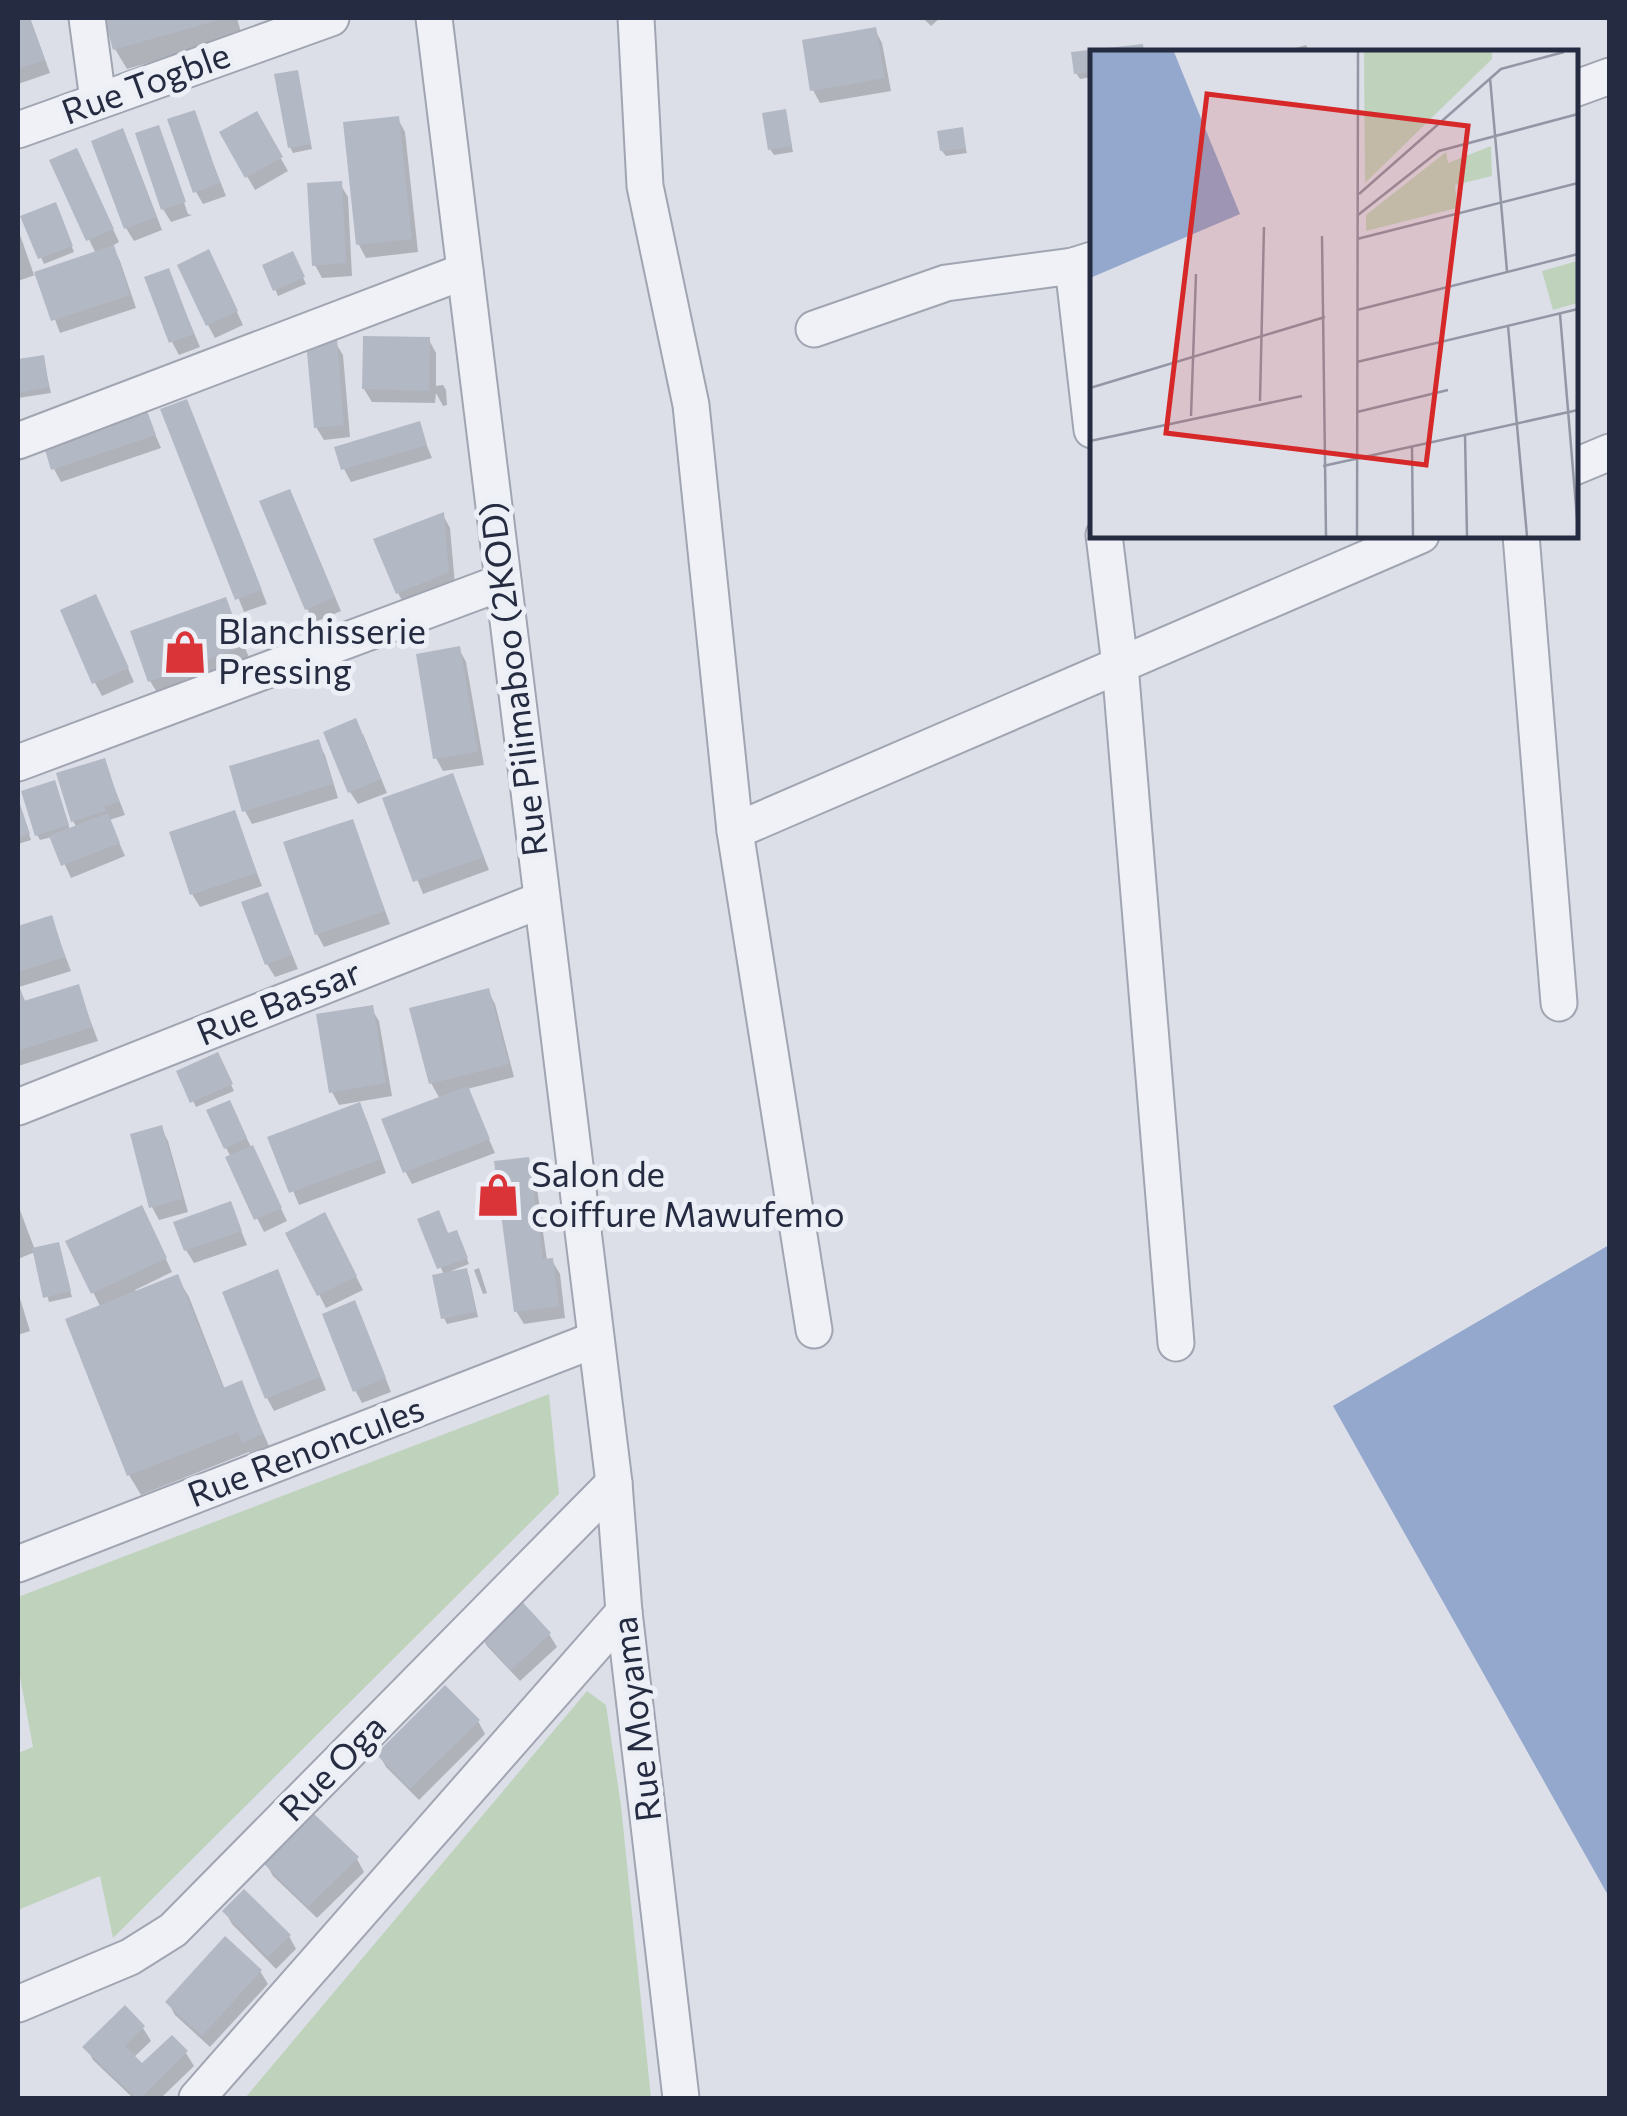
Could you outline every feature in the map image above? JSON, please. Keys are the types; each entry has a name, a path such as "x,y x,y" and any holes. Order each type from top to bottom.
{"street":[{"path":"87,18 98,100"},
{"name":"Rue Togble","path":"18,130 331,18"},
{"name":"Rue Pilimaboo (2KOD)","path":"434,18 594,1340"},
{"path":"636,18 646,186 691,405 735,831 814,1330"},
{"path":"1577,88 1610,76"},
{"path":"814,329 946,283 1082,263 1090,397"},
{"path":"18,441 465,271"},
{"path":"1577,467 1610,452"},
{"path":"1104,538 1120,665 1176,1343"},
{"path":"735,831 1414,538"},
{"path":"1521,538 1559,1003"},
{"path":"18,762 503,582"},
{"name":"Rue Bassar","path":"18,1107 541,900"},
{"name":"Rue Moyama","path":"594,1340 614,1484 624,1612 682,2098"},
{"name":"Rue Renoncules","path":"18,1564 594,1340"},
{"name":"Rue Oga","path":"18,2004 130,1957 173,1930 614,1484"},
{"path":"197,2098 624,1612"}],"green space":[{"path":"549,1394 559,1494 113,1938 100,1876 18,1910 18,1753 33,1747 18,1666 18,1597"},
{"path":"587,1691 606,1705 621,1806 651,2098 245,2098"}],"water":[{"path":"1609,1245 1609,1897 1333,1406"}],"building":[{"path":"18,18 30,18 45,60 18,69"},
{"path":"104,18 221,18 222,19 113,50"},
{"path":"876,27 885,78 810,91 802,40"},
{"path":"1143,44 1144,50 1090,50 1090,72 1074,74 1071,52"},
{"path":"298,70 311,144 288,148 274,74"},
{"path":"786,109 792,146 768,150 762,113"},
{"path":"195,110 220,183 193,193 167,119"},
{"path":"257,111 283,157 245,178 219,132"},
{"path":"399,116 412,239 356,245 343,122"},
{"path":"159,125 186,202 161,210 135,133"},
{"path":"963,127 966,148 940,151 937,131"},
{"path":"123,128 156,217 124,229 91,141"},
{"path":"77,148 114,229 86,241 49,160"},
{"path":"342,181 346,263 312,266 307,183"},
{"path":"56,202 73,246 38,259 20,216"},
{"path":"114,245 130,295 51,321 34,272"},
{"path":"209,249 238,311 206,326 177,265"},
{"path":"293,251 305,277 273,291 262,265"},
{"path":"169,268 194,334 169,343 144,277"},
{"path":"363,336 430,337 429,391 362,389"},
{"path":"337,339 344,425 314,428 306,342"},
{"path":"44,355 49,387 18,393 18,359"},
{"path":"187,399 262,590 235,600 160,409"},
{"path":"146,408 156,435 51,470 43,443"},
{"path":"420,421 427,445 341,470 334,447"},
{"path":"290,489 335,597 305,610 259,501"},
{"path":"444,512 449,572 396,594 373,539"},
{"path":"96,594 129,668 92,684 60,610"},
{"path":"226,597 244,646 148,682 130,631"},
{"path":"460,646 478,752 433,759 416,654"},
{"path":"356,718 381,779 348,793 323,732"},
{"path":"319,739 333,784 242,812 229,766"},
{"path":"105,758 119,802 104,806 106,811 71,822 56,773"},
{"path":"453,773 484,857 413,882 382,798"},
{"path":"55,780 69,825 35,836 21,791"},
{"path":"18,798 30,834 18,838"},
{"path":"235,810 257,873 190,895 169,832"},
{"path":"108,813 120,843 61,866 49,836"},
{"path":"353,819 385,911 315,935 283,842"},
{"path":"268,892 292,955 265,965 241,902"},
{"path":"52,915 65,957 18,972 18,926"},
{"path":"18,982 24,1001 79,984 92,1027 18,1051"},
{"path":"489,988 509,1064 429,1084 409,1008"},
{"path":"373,1005 386,1083 329,1093 316,1014"},
{"path":"218,1052 233,1084 190,1103 176,1071"},
{"path":"468,1086 490,1139 403,1173 381,1119"},
{"path":"230,1100 247,1138 224,1149 206,1110"},
{"path":"360,1102 381,1159 289,1193 267,1137"},
{"path":"162,1125 183,1199 149,1208 130,1134"},
{"path":"253,1145 282,1208 254,1220 225,1157"},
{"path":"529,1157 543,1259 553,1258 559,1306 514,1312 494,1161"},
{"path":"231,1201 242,1231 184,1251 173,1222"},
{"path":"142,1205 167,1258 91,1294 65,1241"},
{"path":"439,1210 448,1233 457,1230 468,1258 437,1269 417,1219"},
{"path":"325,1212 357,1276 317,1296 285,1233"},
{"path":"59,1242 71,1291 43,1298 32,1248"},
{"path":"467,1268 476,1312 441,1319 432,1275"},
{"path":"278,1269 320,1377 265,1399 222,1292"},
{"path":"178,1274 223,1388 242,1380 263,1434 242,1443 238,1432 127,1476 65,1319"},
{"path":"355,1300 386,1378 353,1392 322,1314"},
{"path":"516,1595 551,1633 511,1670 476,1632"},
{"path":"445,1685 480,1720 410,1789 376,1754"},
{"path":"313,1813 359,1857 308,1907 263,1863"},
{"path":"244,1889 291,1935 268,1957 222,1911"},
{"path":"225,1936 262,1970 202,2036 165,2002"},
{"path":"125,2005 145,2026 125,2046 142,2063 172,2035 188,2051 141,2098 136,2098 82,2047"}],"place":[{"name":"Blanchisserie Pressing","path":"185,652"},
{"name":"Salon de coiffure Mawufemo","path":"498,1195"}]}
